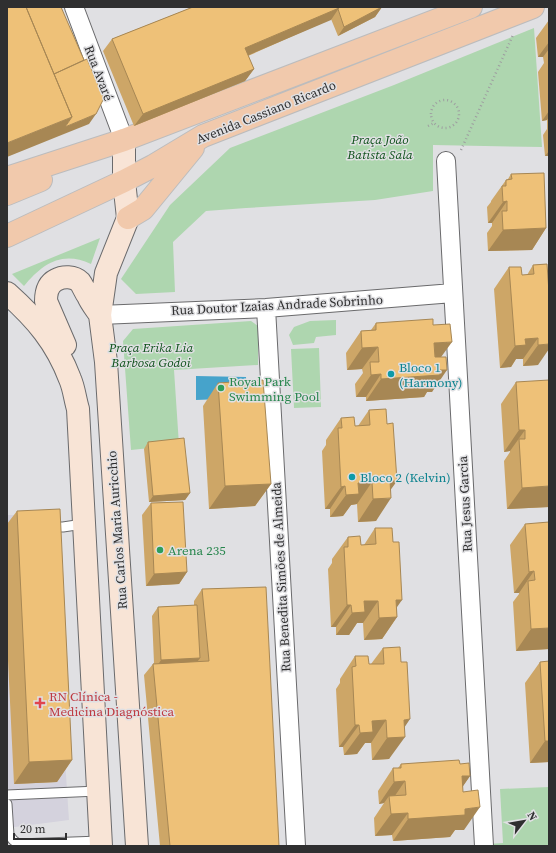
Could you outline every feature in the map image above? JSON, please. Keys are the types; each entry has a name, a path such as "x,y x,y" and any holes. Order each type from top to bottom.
{"main road":[{"name":"Avenida Cassiano Ricardo","path":"7,178 36,167 124,140 471,7"},
{"name":"Avenida Cassiano Ricardo","path":"7,236 124,181 153,166 203,136 533,7"},
{"path":"124,140 124,181 128,218 143,209 203,136"},
{"path":"7,194 70,168 98,149"},
{"name":"Rua Carlos Maria Auricchio","path":"128,218 106,273 100,315 106,362 137,846"},
{"path":"100,315 80,282 74,278 68,277 54,280 50,285 46,295 46,302 64,340 73,374 78,409 101,844"},
{"path":"7,293 42,328 58,353 70,380 78,409"}],"street":[{"name":"Rua Avaré","path":"74,7 124,140"},
{"name":"Rua Jesus Garcia","path":"446,161 484,846"},
{"name":"Rua Doutor Izaias Andrade Sobrinho","path":"100,315 266,308 453,293"},
{"name":"Rua Benedita Simões de Almeida","path":"266,308 296,846"}],"lane":[{"path":"39,528 83,524"},
{"path":"7,795 98,791"},
{"path":"7,804 10,834 13,840 18,844 101,844"}],"path":[{"path":"461,150 515,31"},
{"path":"450,100 459,108 459,120 455,125 444,129 438,127 434,123 431,117 431,111 438,101 450,100"},
{"path":"428,126 434,123"}],"shaded area":[{"path":"7,515 49,515 69,820 7,828"}],"green space":[{"name":"Praça João Batista Sala","path":"534,28 542,147 433,145 433,191 375,200 206,211 173,242 175,292 136,294 121,279 170,205 230,148 394,85"},
{"path":"100,238 91,264 71,258 62,259 45,266 38,271 24,286 12,274"},
{"path":"336,320 336,335 316,337 314,343 293,345 289,335 294,327 310,321"},
{"name":"Praça Erika Lia Barbosa Godoi","path":"251,321 258,326 258,365 174,370 179,445 131,450 123,341 133,329"},
{"path":"319,348 321,407 294,408 291,349"},
{"path":"549,787 549,846 488,846 488,844 503,843 500,789"}],"water":[{"name":"Royal Park Swimming Pool","path":"196,376 246,377 247,398 196,400"}],"building":[{"path":"7,7 26,7 72,117 7,143"},
{"path":"26,7 61,7 84,60 54,74"},
{"path":"193,7 339,8 245,48 254,69 143,114 112,39"},
{"path":"339,7 382,7 344,27 338,9"},
{"path":"87,59 104,98 96,114 65,127 72,117 54,74"},
{"path":"544,173 546,228 503,230 502,211 507,211 507,201 503,202 502,186 506,186 506,180 512,179 511,174"},
{"path":"547,264 549,292 549,344 538,345 538,338 525,339 526,345 515,346 509,267 521,267 522,275 534,274 533,265"},
{"path":"433,319 433,325 450,324 452,342 434,343 435,357 446,357 447,370 440,370 440,375 381,379 381,374 371,375 370,362 379,362 378,347 362,348 361,331 376,330 376,323"},
{"path":"263,380 271,484 225,486 218,383"},
{"path":"549,380 549,486 522,488 519,439 525,439 525,430 519,430 516,382"},
{"path":"386,409 387,424 393,423 397,481 390,481 391,498 373,499 372,482 358,483 359,494 346,495 345,486 341,487 338,428 342,428 341,418 354,417 355,426 370,425 369,410"},
{"path":"184,438 190,493 153,496 148,442"},
{"name":"Arena 235","path":"183,502 187,572 154,574 151,503"},
{"path":"60,509 72,760 29,762 17,511"},
{"path":"549,522 549,628 531,629 528,581 535,580 534,571 529,572 525,524"},
{"path":"375,528 392,528 393,542 399,542 402,600 396,600 397,617 379,618 378,601 364,601 365,612 352,613 351,605 347,605 344,547 348,547 348,537 360,536 361,545 376,544"},
{"path":"266,587 279,846 170,846 153,664 209,661 202,589"},
{"path":"197,605 200,658 161,660 158,607"},
{"path":"400,647 401,662 407,662 410,719 404,720 405,737 387,738 386,720 372,721 373,732 360,733 359,725 355,725 352,667 356,666 355,656 368,656 369,664 384,664 383,648"},
{"path":"549,661 549,741 545,741 540,662"},
{"path":"459,760 460,764 469,763 470,776 462,776 463,792 478,790 480,807 465,809 465,815 408,819 408,813 391,814 389,796 406,795 405,781 394,782 393,768 401,768 401,764"}],"place":[{"name":"Bloco 1 (Harmony)","path":"391,374"},
{"name":"Royal Park Swimming Pool","path":"221,388"},
{"name":"Bloco 2 (Kelvin)","path":"352,477"},
{"name":"Arena 235","path":"160,550"},
{"name":"RN Clínica - Medicina Diagnóstica","path":"40,703"}]}
